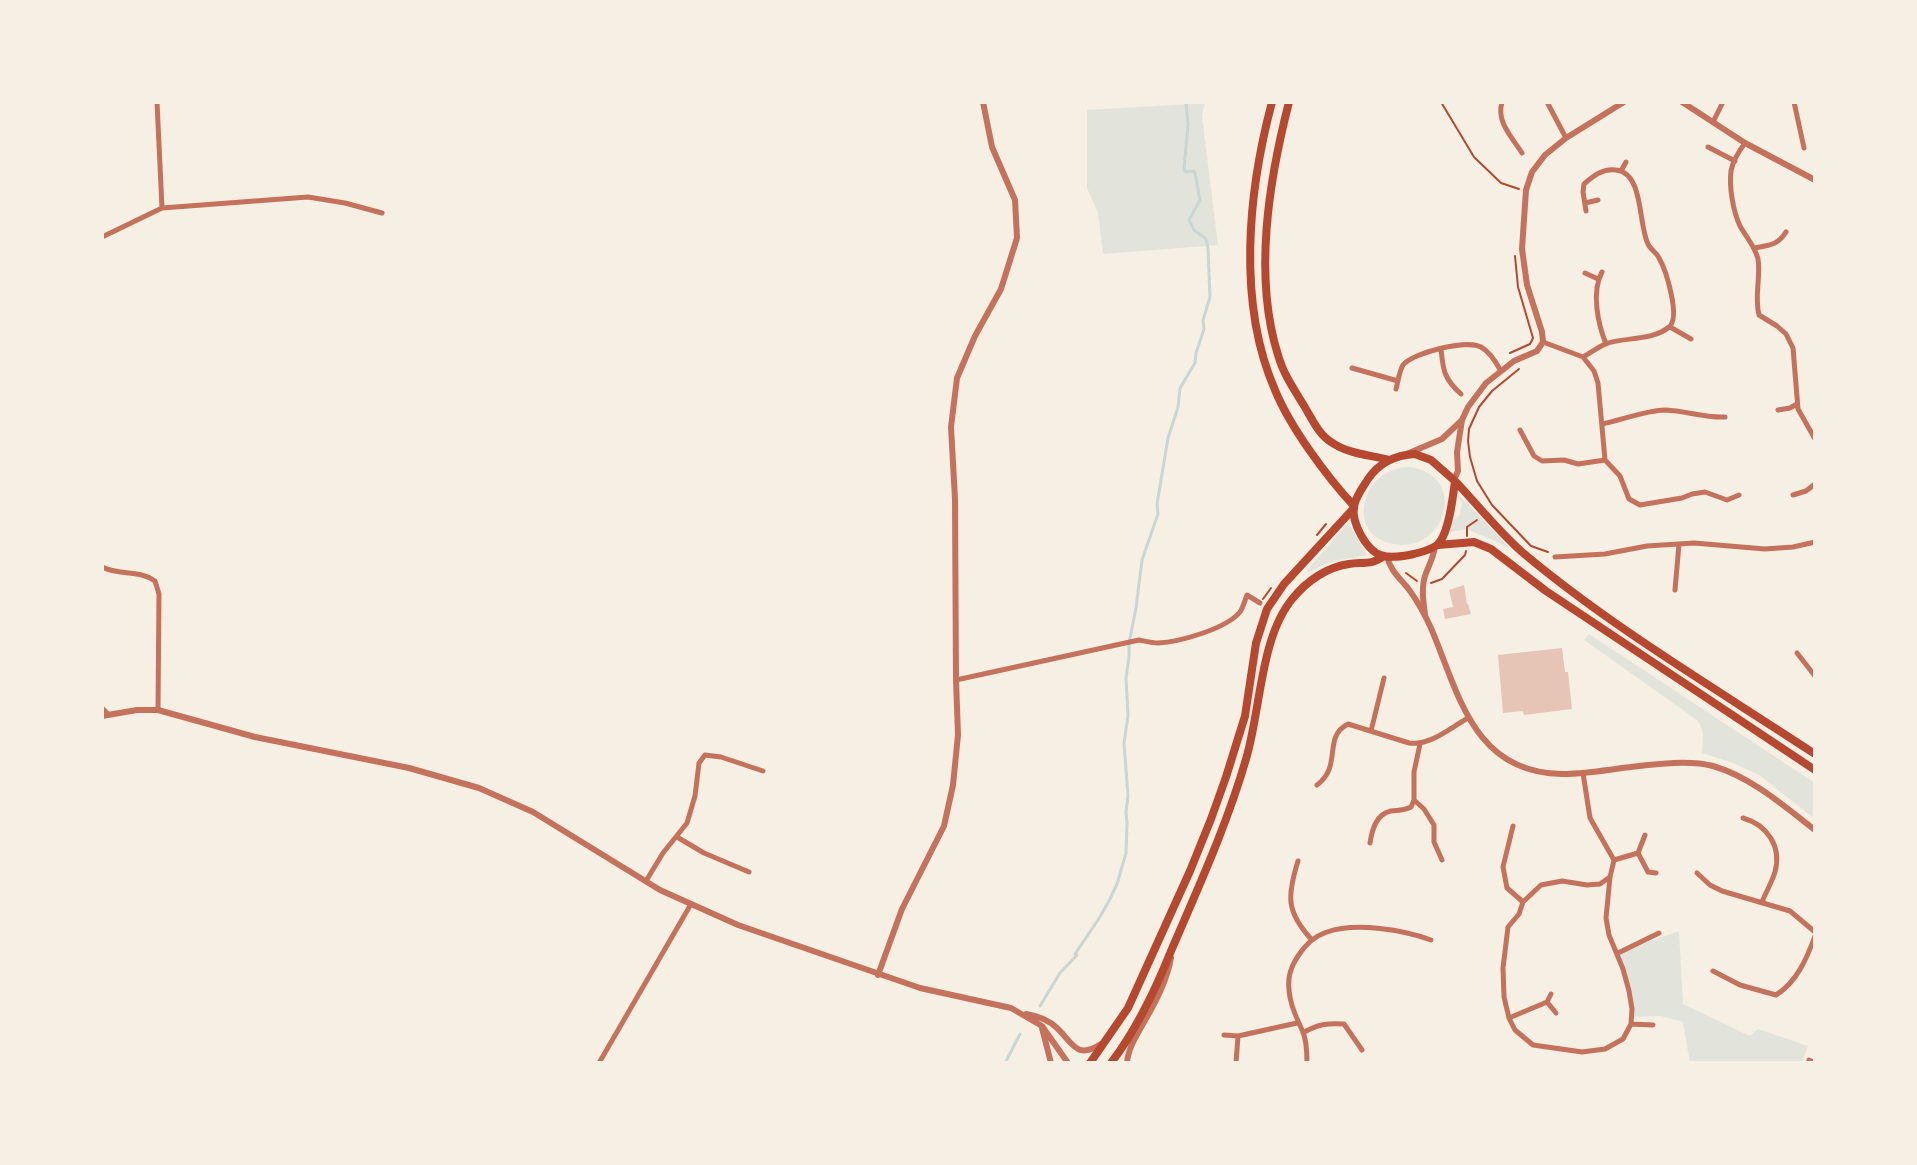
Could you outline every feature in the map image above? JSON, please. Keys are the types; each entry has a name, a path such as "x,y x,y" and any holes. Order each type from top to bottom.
{"highway":[{"path":"1272,102 1256,181 1250,239 1258,332 1273,386 1289,417 1354,507 1356,522 1365,540 1376,552 1385,556"},
{"path":"1289,102 1271,178 1267,214 1266,278 1277,354 1286,377 1327,439 1350,451 1389,460"},
{"path":"1090,1063 1128,1008 1190,871 1226,777 1245,716 1256,643 1267,609 1284,584 1354,507 1371,474 1389,460 1405,455 1423,456 1431,460 1519,549 1550,574 1634,635 1815,754"},
{"path":"1436,546 1449,516 1454,481"},
{"path":"1111,1063 1143,1015 1205,872 1238,784 1256,721 1274,628 1282,612 1309,581 1336,567 1372,563 1385,556 1415,553 1436,546 1474,542 1491,549 1546,591 1815,770"}],"street":[{"path":"157,102 162,208"},
{"path":"878,975 902,909 944,826 953,785 958,735 951,427 957,378 975,336 1001,289 1017,238 1015,200 992,147 983,102"},
{"path":"1502,102 1501,122 1522,153"},
{"path":"1547,102 1566,138"},
{"path":"1405,455 1442,439 1462,420 1486,383 1514,361 1537,351 1543,342 1527,285 1522,249 1523,212 1532,172 1545,155 1566,138 1624,102"},
{"path":"1682,102 1745,143 1815,180"},
{"path":"1713,123 1723,102"},
{"path":"1794,102 1804,148"},
{"path":"1745,143 1731,172 1735,213 1755,248 1759,262 1756,306 1759,315 1786,334 1793,348 1798,409 1815,439"},
{"path":"1708,147 1735,161"},
{"path":"1621,171 1626,162"},
{"path":"1583,357 1606,344 1638,338 1670,327 1675,319 1666,276 1659,256 1648,245 1630,176 1621,171 1603,171 1584,184 1586,211"},
{"path":"102,237 162,208 308,197 382,213"},
{"path":"1585,203 1598,200"},
{"path":"1755,248 1781,240 1786,232"},
{"path":"1602,272 1598,279 1597,299 1601,332 1606,344"},
{"path":"1585,273 1598,279"},
{"path":"1670,327 1691,339"},
{"path":"1543,342 1583,357 1594,371 1598,383 1605,460 1620,476 1629,499 1640,505 1705,492 1727,500 1739,495"},
{"path":"1396,389 1404,364 1409,359 1456,345 1473,344 1488,352 1501,371"},
{"path":"1441,349 1443,369 1449,383 1461,394"},
{"path":"1352,368 1398,381"},
{"path":"1778,410 1797,404"},
{"path":"1602,424 1667,410 1713,418 1725,417"},
{"path":"1454,481 1458,471 1457,452 1462,420"},
{"path":"1520,430 1534,456 1542,461 1564,460 1578,464 1605,460"},
{"path":"1793,495 1815,484"},
{"path":"1555,557 1679,544 1724,544 1765,549 1815,542"},
{"path":"1675,590 1679,544"},
{"path":"1436,546 1424,582 1426,617 1468,718 1478,734 1500,757 1534,770 1559,774 1647,765 1694,763 1712,766 1744,779 1815,830"},
{"path":"1385,556 1426,617"},
{"path":"102,567 145,574 155,581 159,594 158,710"},
{"path":"956,680 1139,640 1156,643 1172,641 1227,622 1240,612 1247,595 1260,603"},
{"path":"1797,653 1815,676"},
{"path":"1371,731 1384,678"},
{"path":"102,708 105,715 158,710 255,737 409,768 479,788 533,812 660,890 738,925 920,988 1001,1005 1043,1019 1059,1030 1076,1049 1092,1050 1110,1036"},
{"path":"1317,785 1330,769 1335,735 1348,724 1420,744 1468,718"},
{"path":"1370,843 1372,830 1381,816 1411,807 1420,744"},
{"path":"646,881 687,823 695,796 699,763 705,755 763,771"},
{"path":"1583,773 1590,818 1614,860 1606,918 1629,991 1631,1024 1623,1039 1605,1049 1582,1052 1533,1045 1515,1030 1504,997 1508,927 1519,914 1523,902 1541,885 1562,881 1600,884 1610,877"},
{"path":"1414,800 1434,825 1434,842 1442,860"},
{"path":"1743,818 1765,829 1772,839 1775,852 1775,872 1762,902"},
{"path":"1513,826 1503,867 1507,888 1523,902"},
{"path":"1645,835 1638,853 1648,872 1656,873"},
{"path":"677,837 704,853 749,872"},
{"path":"1614,860 1638,853"},
{"path":"1298,861 1291,881 1294,918 1312,940"},
{"path":"1697,873 1722,891 1790,911 1815,934 1803,966 1776,995 1740,985 1713,971"},
{"path":"599,1063 691,904"},
{"path":"1307,1063 1303,1033 1291,1005 1289,978 1293,963 1312,940 1325,932 1365,928 1410,932 1431,940"},
{"path":"1618,953 1659,933"},
{"path":"1127,1063 1127,1056 1163,986 1172,950"},
{"path":"1509,1018 1547,1002 1551,994"},
{"path":"1547,1002 1556,1013"},
{"path":"1023,1014 1042,1026 1068,1063"},
{"path":"1224,1035 1238,1036 1297,1023"},
{"path":"1303,1033 1316,1025 1344,1024 1362,1050"},
{"path":"1631,1024 1653,1025"},
{"path":"1042,1026 1051,1063"},
{"path":"1236,1063 1238,1036"}],"path":[{"path":"1441,102 1474,157 1501,183 1519,188 1519,199"},
{"path":"1514,248 1518,287 1533,338 1530,344 1510,353 1520,369 1492,391 1479,407 1468,441 1470,457 1477,481 1492,505 1531,546 1555,557"},
{"path":"1467,529 1480,518"},
{"path":"1431,583 1442,579 1465,555"},
{"path":"1402,574 1405,572 1418,581"}],"shaded area":[{"path":"1205,102 1202,116 1218,245 1103,254 1098,213 1087,188 1087,110"},
{"path":"1409,467 1428,473 1439,483 1444,497 1444,512 1427,537 1413,544 1394,544 1379,539 1369,529 1364,517 1364,504 1369,490 1378,479 1392,471"},
{"path":"1458,494 1507,548 1467,529 1450,532 1453,520 1460,515 1462,503"},
{"path":"1347,524 1367,555 1325,564 1308,573 1307,570"},
{"path":"1589,634 1815,783 1815,819 1759,775 1702,753 1703,732 1697,720 1584,640"},
{"path":"1679,931 1683,1004 1750,1036 1758,1029 1808,1046 1802,1063 1690,1063 1683,1022 1661,1016 1631,1017 1629,991 1618,953"}],"building":[{"path":"1464,585 1471,614 1445,619 1443,609 1453,607 1449,590"},
{"path":"1562,648 1572,709 1524,715 1523,711 1503,713 1498,655"}],"waterway":[{"path":"1040,1006 1060,973 1077,955 1109,901 1126,853 1128,796 1124,743 1128,716 1126,678 1129,643 1142,560 1158,514 1168,438 1178,407 1180,388 1195,363 1210,297 1206,239 1194,230 1189,220 1200,200 1194,171 1184,170 1188,124 1186,102"},
{"path":"1005,1063 1020,1034"}]}
